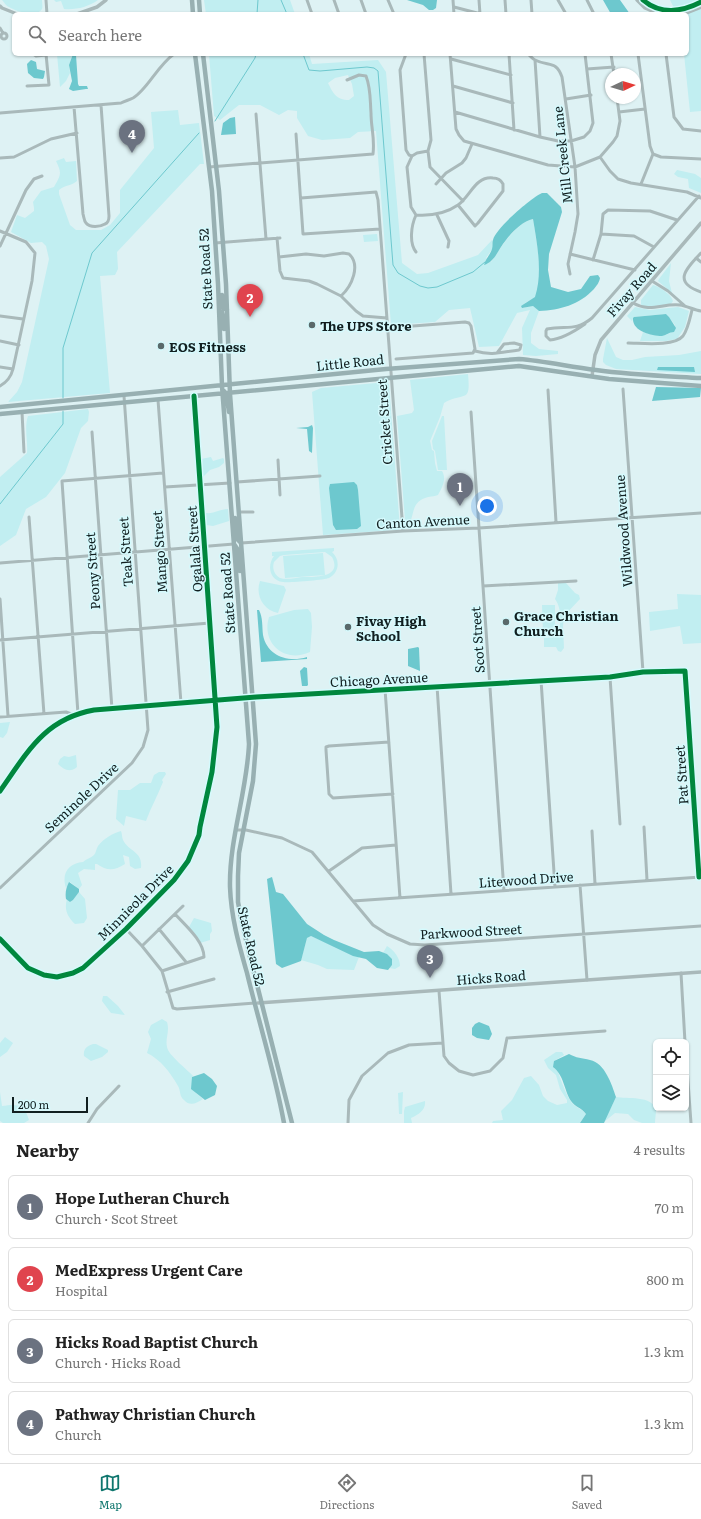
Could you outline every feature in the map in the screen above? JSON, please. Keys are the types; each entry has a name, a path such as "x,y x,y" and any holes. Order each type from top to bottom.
{"main road":[{"path":"192,0 193,12"},
{"path":"199,0 200,12"},
{"name":"State Road 52","path":"195,56 209,167 218,286 222,386 226,394 229,416 233,426 256,744 256,763 239,853 238,902 284,1123"},
{"name":"State Road 52","path":"203,56 207,99 217,166 223,243 230,385 226,394 228,454 249,744 248,762 231,859 230,876 233,920 292,1123"},
{"path":"218,286 221,292 223,308 227,310"},
{"path":"219,312 223,314 224,332 227,338"},
{"name":"Little Road","path":"0,407 390,369 519,359 539,360 625,374 701,378"},
{"name":"Little Road","path":"0,414 519,366 609,379 701,386"},
{"path":"228,454 234,481 237,482 230,490"},
{"path":"232,505 237,527 238,540 241,543"},
{"path":"234,544 238,550 241,575 244,580"},
{"path":"233,920 241,920"}],"street":[{"path":"46,0 47,12"},
{"path":"83,12 97,7 106,0"},
{"path":"307,0 311,12"},
{"path":"334,0 338,12"},
{"path":"361,0 365,12"},
{"path":"388,0 393,12"},
{"path":"453,0 454,12"},
{"path":"479,0 480,12"},
{"path":"505,0 506,12"},
{"path":"530,0 532,12"},
{"path":"558,0 565,12"},
{"path":"588,0 593,12"},
{"path":"637,0 645,8 654,12"},
{"path":"643,0 662,12 680,10 701,2"},
{"path":"0,6 13,12"},
{"path":"454,7 473,12"},
{"path":"689,12 701,7"},
{"path":"0,28 3,33"},
{"path":"27,86 48,85 46,56"},
{"path":"0,114 74,106 121,103 134,98 140,93 167,59 171,56"},
{"path":"405,56 400,70 406,150 412,156"},
{"path":"424,56 431,140 428,151 430,168 462,201"},
{"path":"450,56 456,129 458,135 464,141 472,144 548,166 575,166 600,158 617,136 620,121 618,104"},
{"path":"509,56 514,130"},
{"name":"Mill Creek Lane","path":"530,56 535,60 554,65 558,68 562,77 575,166 578,214 576,232 568,264 570,274"},
{"path":"455,112 540,138 558,141 571,141 584,137 590,131 593,123 591,95 585,56"},
{"path":"587,69 614,67 611,56"},
{"path":"638,56 650,146 653,154 641,184"},
{"path":"666,56 674,117 683,129 701,131"},
{"path":"451,59 511,75"},
{"path":"535,60 540,138"},
{"path":"209,167 373,154 374,137 370,87 366,76 359,75 347,80"},
{"path":"453,86 513,103"},
{"path":"566,99 591,95"},
{"path":"74,106 83,214 86,223 90,226 97,226 106,224 109,216 101,105"},
{"path":"620,112 645,109"},
{"path":"256,114 266,239"},
{"path":"0,158 14,157 51,139 76,133"},
{"path":"296,134 303,234 380,229"},
{"path":"436,184 446,173 462,163 466,158 472,144"},
{"path":"416,215 411,207 407,167 412,156 416,153 428,151"},
{"path":"653,154 661,157 701,159"},
{"path":"585,324 572,328 547,329 546,336 550,340 558,338 573,332 585,324 592,318 677,220 700,197 681,191 631,183 618,179 600,158"},
{"path":"0,246 26,190 34,179 42,176"},
{"path":"416,215 437,215 458,205 476,184 482,180 494,178 502,182 503,191 475,226 458,205"},
{"name":"Cricket Street","path":"301,198 376,192 378,200 403,531"},
{"path":"594,260 601,234 603,214 610,209 650,211 677,220"},
{"path":"416,215 412,224 413,249 416,252"},
{"path":"437,215 449,241 448,247"},
{"name":"Fivay Road","path":"592,376 595,355 600,340 701,223"},
{"path":"0,231 26,242 35,253 32,281 13,369 11,376 0,386"},
{"path":"601,234 634,236 654,247"},
{"path":"215,243 279,238 280,274 283,278 309,281 341,296 363,316 387,318"},
{"path":"279,257 304,254 324,256 343,253 349,254 353,258 355,271 346,291 341,296"},
{"path":"701,253 684,273 683,277 689,287 701,292"},
{"path":"570,254 635,270"},
{"path":"696,258 701,262"},
{"path":"652,281 668,291 688,308"},
{"path":"633,303 641,307 650,308 679,305 692,310 701,311"},
{"path":"628,343 670,343 679,340 686,331 692,310"},
{"path":"0,316 23,319"},
{"path":"387,328 467,322 471,326 475,351"},
{"path":"0,341 19,345"},
{"path":"396,359 471,354 475,351 488,354 497,353 519,350 521,345 514,343 504,344 497,353"},
{"path":"433,357 433,366"},
{"path":"0,367 13,369"},
{"name":"Wildwood Avenue","path":"623,389 643,672"},
{"path":"548,390 556,522"},
{"name":"Teak Street","path":"124,396 147,706"},
{"name":"Ogalala Street","path":"194,396 216,701"},
{"name":"Mango Street","path":"158,400 181,703"},
{"path":"22,412 24,452"},
{"name":"Scot Street","path":"471,412 504,891"},
{"name":"Peony Street","path":"92,432 112,709"},
{"path":"278,460 280,495"},
{"path":"0,791 41,735 55,724 76,714 62,481 164,473"},
{"path":"237,482 320,476"},
{"path":"165,487 230,483"},
{"path":"239,512 253,512"},
{"name":"Canton Avenue","path":"241,543 403,531 479,528 701,513"},
{"path":"29,518 44,714"},
{"path":"0,563 234,544"},
{"path":"483,586 576,580"},
{"path":"0,599 1,640 8,716"},
{"path":"1,640 210,623"},
{"name":"Chicago Avenue","path":"0,717 66,712 76,714 112,709 245,698 610,677 643,672 685,671"},
{"name":"Pat Street","path":"685,671 700,877"},
{"path":"610,677 620,824"},
{"path":"541,680 555,887"},
{"path":"437,686 451,894"},
{"path":"385,689 400,898"},
{"name":"Minnieola Drive","path":"0,939 28,968 44,975 57,977 73,974 83,968 126,929 174,880 188,861 198,835 212,772 217,727 216,701"},
{"name":"Seminole Drive","path":"0,888 132,763 143,746 148,730 147,706"},
{"path":"389,742 329,746 326,747 326,756 329,794 333,798 392,794"},
{"path":"644,827 647,880"},
{"name":"Parkwood Street","path":"236,830 282,838 312,852 373,925 387,934 410,944 425,945 701,926"},
{"path":"592,831 595,884"},
{"path":"329,871 362,848 396,845"},
{"name":"Litewood Drive","path":"353,902 700,877"},
{"path":"580,885 587,980"},
{"path":"142,946 182,906"},
{"path":"162,971 204,957 198,942 175,914"},
{"path":"126,929 162,971 173,1008 177,1009 258,1003"},
{"path":"160,929 186,962"},
{"name":"Hicks Road","path":"258,1003 701,972"},
{"path":"681,973 685,1039"},
{"path":"167,992 214,978"},
{"path":"439,991 444,1056 449,1063 459,1071 473,1075 490,1071 503,1058 507,1038 605,1031"},
{"path":"348,1123 349,1100 362,1076 388,1053 409,1045 443,1043"},
{"path":"688,1075 691,1123"},
{"path":"88,1123 97,1109 119,1086"}],"shaded area":[{"path":"2,0 42,0 42,9 39,12 23,12 6,5"},
{"path":"54,0 98,0 86,6 64,9 61,1 56,2"},
{"path":"204,0 290,0 294,12 206,12"},
{"path":"670,0 701,0 701,111 690,112 684,56 689,56 689,12 676,12"},
{"path":"57,56 72,56 69,65 70,73 66,81 60,87"},
{"path":"209,56 310,56 312,64 378,60 386,72 402,263 417,274 428,273 478,255 492,240 493,248 486,258 491,262 514,231 526,221 533,219 539,258 538,287 536,297 527,302 522,308 533,306 539,311 531,333 531,343 539,349 558,351 558,354 536,356 523,355 522,328 530,310 517,313 499,346 479,347 470,308 449,310 435,322 391,325 376,131 358,132 350,138 322,140 308,136 297,118 297,111 288,110 279,115 260,105 239,105 220,120 214,116","holes":["348,75 352,84 354,96 349,100 341,99 333,93 328,83 335,78"]},
{"path":"178,110 180,125 199,123 204,164 200,164 117,252 118,269 115,275 100,276 110,393 8,402 17,392 22,382 49,259 46,246 42,242 31,243 11,232 17,215 25,218 34,211 33,202 41,191 54,187 60,174 56,161 64,158 66,162 76,161 77,181 59,190 70,225 76,230 101,230 110,225 120,213 120,190 154,148 151,112"},
{"path":"677,170 695,174 701,178 701,193 689,188 688,179 678,177 674,174"},
{"path":"377,234 378,241 364,242 363,235"},
{"path":"671,263 669,281 672,293 658,281"},
{"path":"653,285 668,293 673,301 671,304 648,307 641,306 641,300"},
{"path":"635,307 650,310 678,307 689,311 685,327 677,339 666,341 640,341 643,332 654,335 665,335 674,332 675,325 666,314 634,317 632,321 627,316"},
{"path":"607,338 616,357 623,360 679,355 701,351 701,374 616,369 606,365 603,362"},
{"path":"468,374 469,384 467,394 444,403 430,441 432,450 434,451 437,471 442,471 444,477 442,486 438,495 427,497 417,504 411,520 407,521 405,520 397,416 412,413 414,410 410,380"},
{"path":"387,382 389,385 400,529 323,535 312,392 321,388"},
{"path":"88,409 88,421 81,428 65,473 46,497 26,509 16,535 0,546 0,477 27,453 26,425 28,416"},
{"path":"442,416 444,416 447,470 438,470 432,441"},
{"path":"211,457 213,461 223,458 224,463 219,467 210,470 202,478 201,459"},
{"path":"228,509 229,521 213,526 206,525 206,513"},
{"path":"334,548 334,551 332,552 335,555 338,565 333,575 326,579 283,582 278,581 272,575 270,564 274,556 272,556 272,552","holes":["325,552 332,557 334,569 331,573 326,575 282,579 276,575 273,569 274,562 280,556 284,555"]},
{"path":"323,553 325,575 285,578 283,556"},
{"path":"260,581 284,586 286,590 278,613 268,609 264,605 259,591"},
{"path":"558,583 566,583 575,593 579,595 580,599 564,616 564,648 561,652 558,651 556,647 544,647 544,638 556,637 559,629 560,613 555,599 558,590"},
{"path":"677,594 701,595 701,643 683,644 680,626 650,631 649,612 678,609"},
{"path":"542,605 555,605 555,633 543,633"},
{"path":"308,609 311,613 312,627 310,652 300,655 292,655 283,653 277,649 268,635 267,626 269,617 294,610"},
{"path":"10,722 7,733 3,738 0,737 0,723"},
{"path":"76,755 77,767 72,770 67,770 58,764 60,759 64,756 69,757"},
{"path":"159,772 165,772 166,774 162,780 163,782 146,821 126,816 124,826 116,819 118,790 130,790 140,783 151,783 154,775"},
{"path":"121,831 126,844 140,858 141,868 135,869 130,866 129,857 123,855 125,864 114,869 107,869 95,864 95,870 84,869 78,873 82,885 79,889 70,882 66,888 65,873 67,870 74,864 83,862 93,856 98,846 103,841"},
{"path":"79,892 85,899 87,918 84,923 75,924 67,912 66,903 67,899 70,902"},
{"path":"194,918 211,923 212,931 210,934 210,940 200,943 189,927"},
{"path":"311,936 359,957 354,970 327,969 301,960 307,938"},
{"path":"387,946 398,957 400,966 395,969 389,968 392,965 387,954 383,953"},
{"path":"103,996 107,996 125,1015 111,1013 102,1001"},
{"path":"162,1019 167,1022 168,1026 168,1050 174,1058 193,1076 196,1093 203,1099 196,1103 191,1104 182,1098 178,1086 168,1071 157,1059 147,1053 151,1039 148,1032 151,1025"},
{"path":"5,1037 13,1043 7,1052 0,1057 0,1043"},
{"path":"93,1044 108,1050 108,1052 102,1057 91,1061 84,1056 84,1051"},
{"path":"556,1052 562,1052 564,1055 554,1061 570,1101 586,1114 580,1123 492,1123 493,1121 503,1120 501,1111 512,1100 524,1078 531,1076 539,1085 543,1096 548,1101 557,1105 567,1103 567,1100 560,1089 556,1075 548,1068 544,1060"},
{"path":"0,1092 2,1106 19,1106 25,1110 29,1120 24,1123 3,1123 0,1121"},
{"path":"403,1092 402,1114 399,1114 398,1093"},
{"path":"616,1097 645,1100 653,1104 653,1111 656,1111 655,1123 642,1123 634,1120 628,1114 615,1113 604,1122"},
{"path":"425,1101 423,1109 411,1118 412,1123 404,1123 405,1107"}],"water":[{"path":"407,0 437,0 436,8 429,10 423,5"},
{"path":"603,0 620,0 629,12 610,12"},
{"path":"72,56 76,56 78,84 79,86 87,86 88,89 73,91 69,89 72,81 69,65"},
{"path":"31,60 36,62 37,69 45,71 43,79 34,78 28,73 27,64"},
{"path":"235,117 236,134 221,135 223,123 230,118"},
{"path":"542,193 547,193 561,207 562,212 549,254 548,270 551,287 568,292 581,289 590,276 598,275 600,278 594,289 576,303 562,308 539,311 533,306 522,308 521,306 535,297 539,278 533,219 525,222 515,230 503,243 494,258 484,265 492,249 493,240 500,228 522,207"},
{"path":"666,314 676,328 674,332 662,336 643,332 636,326 633,318 634,317"},
{"path":"658,367 694,367 695,372 657,370"},
{"path":"656,387 701,388 700,397 652,401"},
{"path":"312,425 312,453 309,451 307,429 296,428 308,427"},
{"path":"354,482 357,485 358,490 361,526 357,529 336,530 333,525 329,488 330,484"},
{"path":"257,610 259,610 262,619 265,642 274,653 286,658 300,659 307,657 307,659 261,662"},
{"path":"418,647 420,671 408,666 408,649"},
{"path":"304,667 307,668 307,686 302,686 300,671"},
{"path":"272,877 276,892 283,894 307,924 334,940 364,952 379,951 387,954 392,959 392,965 388,970 377,968 366,959 353,956 311,936 307,938 301,961 282,968 276,964 267,879"},
{"path":"69,882 79,889 79,892 70,902 66,899 66,890"},
{"path":"479,1022 489,1026 492,1034 489,1040 477,1038 472,1035 472,1028"},
{"path":"569,1054 595,1062 600,1065 607,1075 616,1097 604,1123 580,1123 586,1114 571,1101 562,1078 553,1067 554,1061"},
{"path":"204,1073 212,1079 217,1086 215,1095 205,1100 191,1089 192,1077"}],"waterway":[{"path":"257,12 258,0"},
{"path":"281,0 286,12"},
{"path":"215,121 256,56"},
{"path":"304,56 309,70 320,71 367,67 374,68 378,71 393,265 398,273 420,286 428,288 437,287 473,272 485,262"},
{"path":"63,398 63,348 92,253 199,133"},
{"path":"0,504 63,424 63,411"}],"cycle path":[{"path":"643,0 650,5 664,10 679,10 701,2"},
{"path":"0,939 28,968 44,975 57,977 73,973 83,968 126,929 174,880 188,861 199,835 212,772 217,727 194,396"},
{"path":"0,791 28,751 49,730 62,721 94,710 256,697 610,677 643,672 685,671 699,877"}],"place":[{"name":"Pathway Christian Church","path":"132,153"},
{"name":"MedExpress Urgent Care","path":"250,317"},
{"name":"The UPS Store","path":"312,325"},
{"name":"EOS Fitness","path":"161,346"},
{"name":"Hope Lutheran Church","path":"460,506"},
{"name":"Grace Christian Church","path":"506,622"},
{"name":"Fivay High School","path":"348,627"},
{"name":"Hicks Road Baptist Church","path":"430,978"}]}
